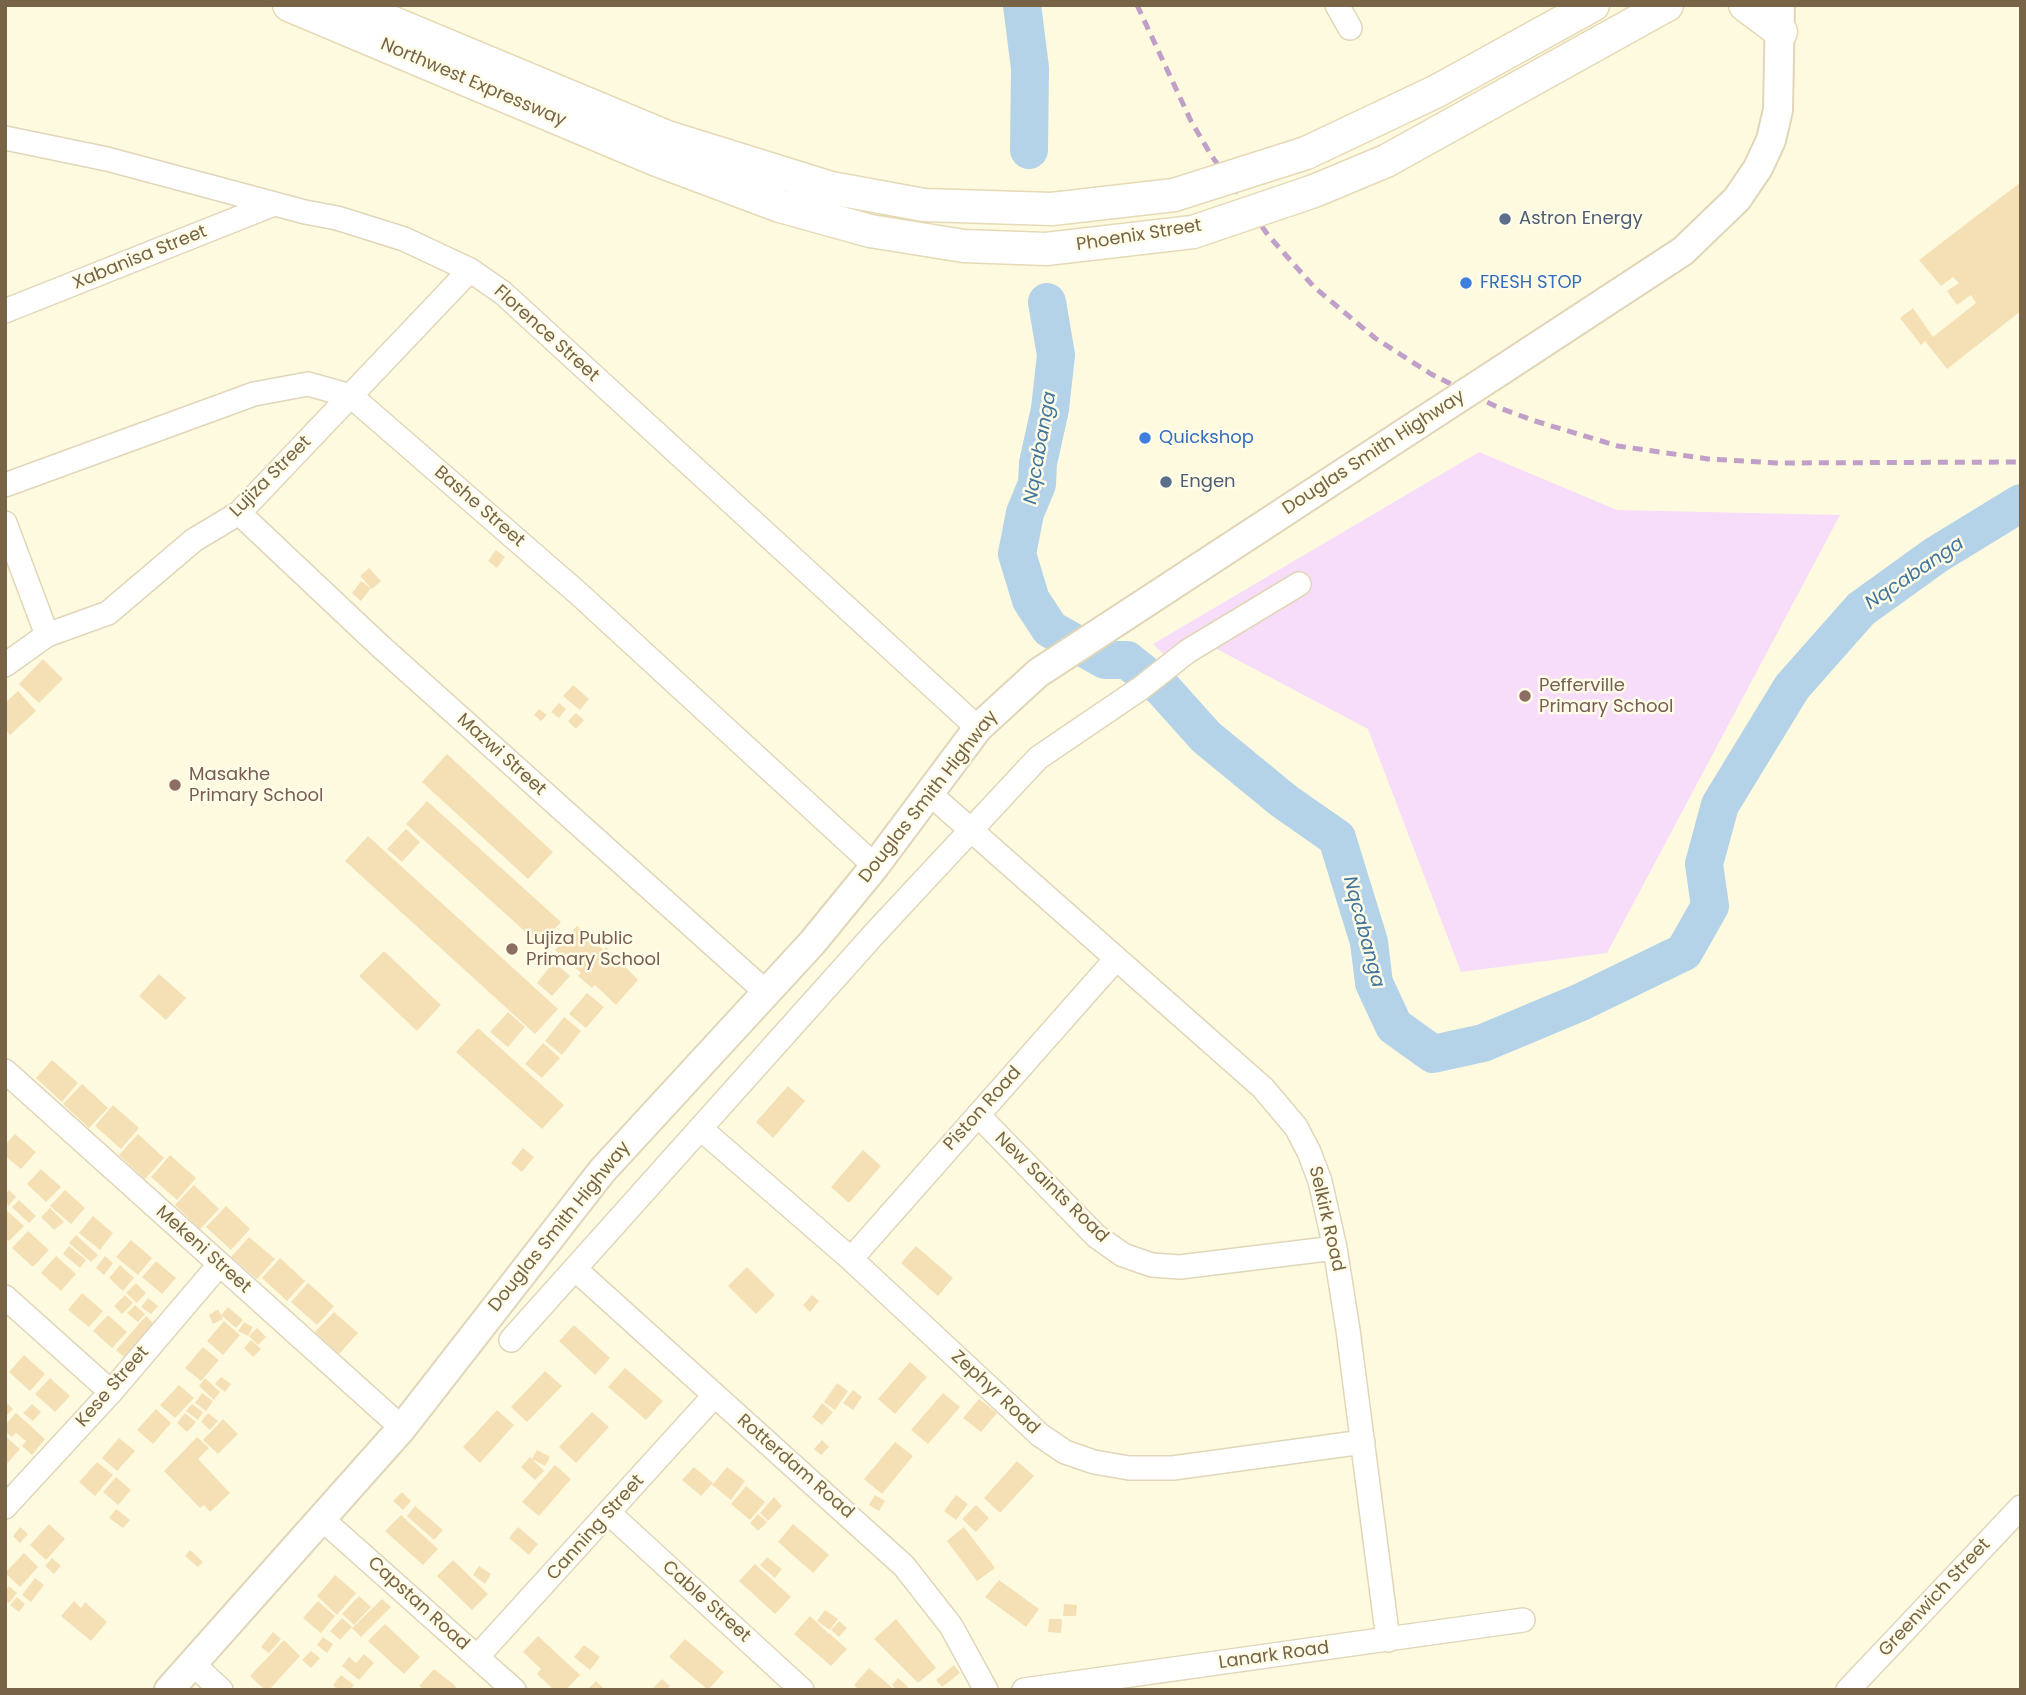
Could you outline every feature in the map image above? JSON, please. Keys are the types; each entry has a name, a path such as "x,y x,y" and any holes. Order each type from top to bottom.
{"main road":[{"name":"Northwest Expressway","path":"289,5 662,149"},
{"name":"Northwest Expressway","path":"350,5 662,149"},
{"name":"Phoenix Street","path":"662,149 831,188 924,205 1052,209 1174,195 1306,153 1437,91 1593,5"},
{"name":"Phoenix Street","path":"662,149 780,206 844,224 964,246 1046,249 1193,232 1314,191 1385,161 1667,5"},
{"path":"1745,5 1781,19"}],"street":[{"path":"1337,5 1350,28"},
{"name":"Douglas Smith Highway","path":"169,1690 402,1428 602,1171 767,993 875,866 978,728 1013,693 1073,650 1683,251 1737,199 1758,169 1771,139 1778,110 1781,19"},
{"name":"Florence Street","path":"5,138 196,181 274,204 337,218 394,235 470,270 513,302 978,728"},
{"name":"Xabanisa Street","path":"5,311 274,204"},
{"name":"Lujiza Street","path":"5,665 47,635 108,613 194,540 239,513 470,270"},
{"name":"Bashe Street","path":"5,485 254,394 308,384 351,396 579,594 875,866"},
{"name":"Mazwi Street","path":"239,513 379,645 767,993"},
{"path":"5,523 47,635"},
{"path":"511,1340 1038,758 1141,688 1188,651 1299,584"},
{"name":"Selkirk Road","path":"929,793 1280,1107 1309,1152 1320,1181 1335,1248 1388,1640"},
{"name":"Piston Road","path":"851,1259 1116,959"},
{"name":"Mekeni Street","path":"5,1071 402,1428"},
{"name":"New Saints Road","path":"978,1115 1096,1236 1124,1255 1152,1265 1180,1267 1335,1248"},
{"name":"Zephyr Road","path":"701,1129 851,1259 1040,1435 1065,1451 1094,1462 1129,1468 1173,1468 1363,1442"},
{"name":"Kese Street","path":"5,1507 111,1392 219,1265"},
{"name":"Rotterdam Road","path":"575,1269 904,1566 951,1626 986,1690"},
{"path":"5,1297 111,1392"},
{"name":"Canning Street","path":"477,1657 610,1514 713,1396"},
{"name":"Greenwich Street","path":"1849,1690 2021,1507"},
{"name":"Cable Street","path":"610,1514 802,1690"},
{"name":"Capstan Road","path":"322,1519 514,1690"},
{"name":"Lanark Road","path":"1024,1690 1523,1620"},
{"path":"192,1663 221,1690"}],"shaded area":[{"name":"Pefferville Primary School","path":"1479,452 1617,510 1840,515 1607,953 1461,972 1368,729 1213,647 1173,663 1153,644"}],"building":[{"path":"2021,182 2021,311 1947,369 1925,341 1921,345 1900,318 1913,308 1933,337 1976,303 1971,295 1957,305 1947,291 1959,283 1953,277 1941,286 1919,260"},
{"path":"496,550 505,557 497,568 488,561"},
{"path":"369,568 381,581 372,589 360,576"},
{"path":"361,581 371,588 361,601 352,593"},
{"path":"43,659 63,679 39,703 19,684"},
{"path":"573,685 589,699 580,710 563,696"},
{"path":"18,691 36,711 10,735 5,729 5,703"},
{"path":"559,703 566,709 559,718 551,712"},
{"path":"539,709 547,715 541,721 534,715"},
{"path":"576,713 584,720 576,729 568,721"},
{"path":"447,754 553,852 528,879 422,782"},
{"path":"427,801 561,922 540,945 406,824"},
{"path":"406,829 420,842 402,862 387,849"},
{"path":"368,836 558,1009 535,1034 345,861"},
{"path":"577,926 604,950 606,947 638,980 616,1005 595,985 592,988 578,976 581,973 555,950"},
{"path":"384,951 441,1005 417,1031 359,976"},
{"path":"554,962 570,976 552,996 537,983"},
{"path":"159,974 186,998 166,1020 139,996"},
{"path":"587,993 604,1007 586,1028 569,1014"},
{"path":"508,1012 525,1027 508,1047 490,1032"},
{"path":"564,1017 581,1031 562,1055 545,1041"},
{"path":"478,1028 564,1105 542,1129 456,1052"},
{"path":"543,1043 560,1058 542,1078 525,1064"},
{"path":"52,1060 78,1083 62,1102 36,1078"},
{"path":"82,1084 108,1108 89,1128 63,1104"},
{"path":"788,1086 805,1101 773,1138 756,1122"},
{"path":"113,1105 139,1128 121,1149 95,1126"},
{"path":"15,1134 36,1152 21,1169 5,1156 5,1145"},
{"path":"138,1134 164,1158 145,1179 119,1155"},
{"path":"523,1148 534,1157 522,1172 511,1163"},
{"path":"863,1150 881,1166 849,1203 831,1187"},
{"path":"170,1155 196,1178 177,1200 151,1177"},
{"path":"41,1169 61,1187 46,1202 27,1184"},
{"path":"194,1185 219,1209 200,1229 175,1205"},
{"path":"9,1190 16,1197 8,1206 5,1195"},
{"path":"65,1190 85,1208 71,1224 50,1206"},
{"path":"19,1200 36,1216 29,1223 12,1207"},
{"path":"226,1206 250,1229 231,1250 206,1227"},
{"path":"50,1208 64,1222 54,1230 41,1217"},
{"path":"5,1209 24,1226 9,1241 5,1238"},
{"path":"93,1216 113,1233 100,1250 79,1233"},
{"path":"28,1231 49,1250 33,1267 12,1248"},
{"path":"76,1235 98,1255 91,1262 69,1243"},
{"path":"249,1237 275,1259 257,1279 231,1257"},
{"path":"131,1240 152,1258 138,1275 116,1257"},
{"path":"69,1246 86,1260 80,1268 63,1254"},
{"path":"916,1246 953,1278 938,1296 901,1263"},
{"path":"56,1256 76,1274 61,1291 41,1273"},
{"path":"105,1256 113,1263 104,1275 96,1268"},
{"path":"280,1258 305,1281 287,1301 262,1278"},
{"path":"156,1261 176,1278 162,1294 142,1277"},
{"path":"120,1265 134,1278 123,1291 109,1278"},
{"path":"747,1267 775,1295 756,1314 728,1286"},
{"path":"136,1283 146,1293 137,1303 126,1293"},
{"path":"308,1283 334,1306 317,1325 291,1302"},
{"path":"82,1293 103,1311 89,1327 68,1310"},
{"path":"125,1295 133,1303 122,1314 114,1306"},
{"path":"812,1295 819,1301 810,1312 803,1305"},
{"path":"148,1298 158,1306 151,1314 141,1307"},
{"path":"135,1305 145,1314 138,1322 127,1313"},
{"path":"228,1307 243,1320 236,1328 221,1315"},
{"path":"218,1309 223,1319 213,1324 209,1315"},
{"path":"334,1312 358,1333 339,1354 315,1332"},
{"path":"108,1315 127,1332 112,1348 93,1331"},
{"path":"146,1316 154,1324 124,1357 116,1350"},
{"path":"224,1321 240,1335 223,1355 207,1341"},
{"path":"244,1322 253,1327 248,1336 238,1331"},
{"path":"574,1325 610,1358 595,1375 559,1341"},
{"path":"257,1328 266,1337 258,1345 249,1336"},
{"path":"251,1340 261,1349 253,1357 244,1348"},
{"path":"203,1347 219,1360 201,1381 185,1368"},
{"path":"24,1355 45,1374 30,1391 9,1372"},
{"path":"910,1362 927,1377 895,1414 878,1399"},
{"path":"625,1368 663,1401 646,1420 608,1387"},
{"path":"545,1371 562,1386 527,1422 511,1407"},
{"path":"221,1377 231,1384 225,1392 215,1384"},
{"path":"50,1378 70,1396 55,1412 35,1394"},
{"path":"205,1378 220,1392 214,1400 199,1386"},
{"path":"837,1383 848,1391 835,1410 824,1402"},
{"path":"179,1385 194,1398 175,1418 160,1405"},
{"path":"853,1390 862,1397 853,1410 843,1403"},
{"path":"202,1393 213,1401 206,1411 195,1403"},
{"path":"943,1393 960,1407 928,1444 911,1430"},
{"path":"979,1399 997,1413 981,1432 963,1418"},
{"path":"5,1401 13,1409 5,1417"},
{"path":"822,1403 833,1412 822,1425 812,1417"},
{"path":"32,1404 41,1412 33,1421 23,1413"},
{"path":"192,1404 203,1412 198,1420 186,1411"},
{"path":"156,1409 171,1423 153,1444 137,1430"},
{"path":"497,1410 514,1425 480,1463 463,1447"},
{"path":"592,1412 609,1427 576,1463 559,1447"},
{"path":"16,1413 45,1439 32,1455 22,1446 26,1441 16,1433 12,1437 5,1431 5,1425"},
{"path":"185,1413 196,1422 187,1432 177,1423"},
{"path":"208,1413 218,1421 210,1430 201,1422"},
{"path":"223,1419 238,1434 218,1454 203,1440"},
{"path":"5,1436 20,1449 5,1466"},
{"path":"197,1437 209,1448 198,1459 230,1493 210,1512 204,1505 200,1508 164,1471"},
{"path":"119,1438 135,1451 117,1471 102,1458"},
{"path":"822,1440 829,1447 821,1455 814,1449"},
{"path":"895,1442 913,1456 882,1494 864,1479"},
{"path":"537,1450 550,1457 545,1466 532,1459"},
{"path":"530,1457 544,1471 535,1480 521,1467"},
{"path":"1017,1461 1034,1476 1000,1513 984,1498"},
{"path":"97,1462 113,1475 95,1496 79,1482"},
{"path":"555,1465 571,1479 539,1516 522,1502"},
{"path":"694,1467 713,1483 701,1496 682,1480"},
{"path":"727,1467 745,1481 731,1500 712,1485"},
{"path":"116,1477 131,1490 118,1505 103,1492"},
{"path":"746,1486 765,1502 750,1520 731,1504"},
{"path":"402,1492 411,1501 403,1510 393,1501"},
{"path":"875,1495 885,1501 879,1511 869,1505"},
{"path":"956,1495 968,1504 956,1520 944,1511"},
{"path":"774,1497 782,1506 768,1521 760,1513"},
{"path":"976,1505 989,1518 976,1532 962,1519"},
{"path":"415,1506 443,1530 434,1540 407,1516"},
{"path":"116,1509 130,1520 123,1528 109,1518"},
{"path":"758,1514 767,1522 758,1531 750,1523"},
{"path":"401,1515 438,1549 423,1565 385,1531"},
{"path":"49,1524 65,1539 46,1560 30,1545"},
{"path":"793,1524 829,1555 813,1573 778,1542"},
{"path":"20,1527 28,1534 20,1543 13,1536"},
{"path":"518,1527 538,1544 529,1555 509,1538"},
{"path":"964,1527 995,1568 977,1581 947,1541"},
{"path":"190,1550 203,1562 198,1567 185,1556"},
{"path":"24,1553 38,1567 20,1587 5,1573"},
{"path":"767,1557 782,1569 775,1578 760,1565"},
{"path":"52,1558 61,1566 54,1574 45,1566"},
{"path":"453,1560 488,1594 472,1610 437,1576"},
{"path":"755,1564 791,1597 775,1614 739,1581"},
{"path":"479,1566 491,1574 485,1584 473,1575"},
{"path":"335,1575 356,1593 337,1615 317,1596"},
{"path":"35,1578 44,1585 31,1602 22,1595"},
{"path":"999,1580 1039,1609 1026,1627 985,1597"},
{"path":"9,1586 17,1593 9,1603 5,1600 5,1591"},
{"path":"359,1596 371,1607 354,1625 342,1614"},
{"path":"17,1597 25,1604 19,1612 10,1605"},
{"path":"382,1599 391,1607 361,1637 352,1628"},
{"path":"74,1601 81,1608 85,1602 107,1622 91,1641 61,1616"},
{"path":"318,1601 335,1616 321,1633 303,1618"},
{"path":"1064,1604 1077,1605 1076,1616 1063,1616"},
{"path":"825,1610 838,1619 830,1630 817,1621"},
{"path":"810,1616 828,1633 826,1635 829,1633 847,1649 831,1666 794,1634"},
{"path":"342,1618 352,1627 340,1640 330,1631"},
{"path":"896,1619 936,1668 918,1683 874,1639"},
{"path":"1049,1619 1062,1619 1061,1633 1048,1632"},
{"path":"839,1621 847,1628 839,1637 831,1630"},
{"path":"385,1624 420,1657 404,1674 368,1641"},
{"path":"273,1632 281,1639 269,1653 261,1647"},
{"path":"538,1636 580,1675 566,1690 554,1690 537,1674 541,1669 523,1652"},
{"path":"323,1637 333,1644 327,1653 317,1645"},
{"path":"685,1639 724,1672 708,1690 669,1657"},
{"path":"284,1640 300,1656 269,1690 265,1690 250,1676"},
{"path":"584,1645 600,1657 590,1670 574,1657"},
{"path":"311,1651 320,1658 311,1668 302,1660"},
{"path":"364,1654 374,1663 359,1680 342,1666 349,1657 356,1663"},
{"path":"954,1665 960,1673 942,1687 936,1680"},
{"path":"869,1668 894,1690 859,1690 854,1685"},
{"path":"434,1669 459,1690 424,1690 419,1686"},
{"path":"341,1675 354,1685 350,1690 338,1690 333,1685"},
{"path":"898,1678 908,1687 905,1690 897,1690 892,1685"},
{"path":"662,1679 670,1686 666,1690 657,1690 654,1687"},
{"path":"596,1681 605,1690 587,1690"}],"waterway":[{"name":"Nqcabanga","path":"1022,5 1030,68 1029,150"},
{"name":"Nqcabanga","path":"1047,302 1056,355 1050,409 1038,463 1037,484 1025,513 1017,554 1031,600 1050,629 1105,660 1127,660 1163,689 1206,737 1284,801 1337,838 1369,942 1374,983 1394,1026 1433,1054 1483,1043 1581,1002 1684,952 1710,906 1704,864 1720,805 1792,687 1861,609 1936,555 2021,503"}],"railway":[{"path":"1137,5 1191,121 1211,155 1268,235 1314,287 1375,338 1431,374 1497,407 1618,446 1708,459 1777,463 2021,462"}],"place":[{"name":"Astron Energy","path":"1505,219"},
{"name":"FRESH STOP","path":"1466,283"},
{"name":"Quickshop","path":"1145,438"},
{"name":"Engen","path":"1166,482"},
{"name":"Pefferville Primary School","path":"1525,696"},
{"name":"Masakhe Primary School","path":"175,785"},
{"name":"Lujiza Public Primary School","path":"512,949"}]}
